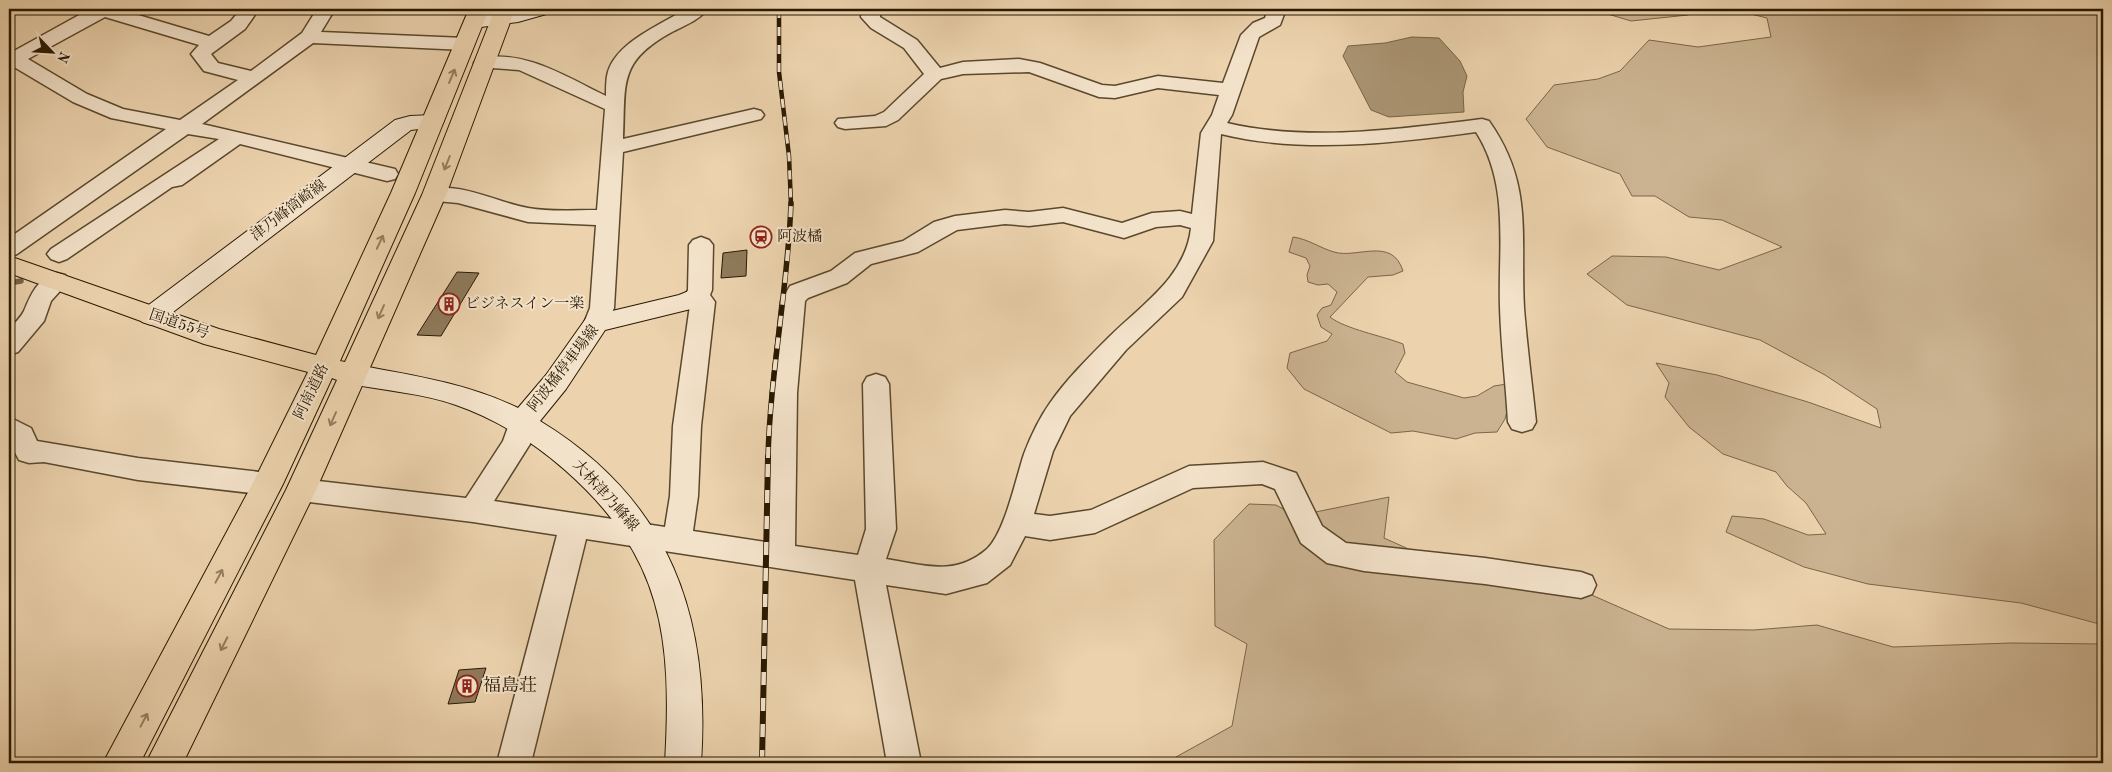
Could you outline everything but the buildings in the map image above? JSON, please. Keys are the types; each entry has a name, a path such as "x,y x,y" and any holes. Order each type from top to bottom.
{"highway":[{"name":"阿南道路","path":"121,763 268,484 338,370 434,195 465,118 503,14"},
{"name":"阿南道路","path":"164,763 301,490 338,370 403,193 476,16"},
{"name":"国道55号","path":"9,264 213,337 338,370"}],"main road":[{"path":"476,16 543,9"},
{"name":"津乃峰筒崎線","path":"151,316 402,125 410,122 433,121"},
{"name":"阿波橘停車場線","path":"522,422 556,382 596,323 696,298"},
{"name":"大林津乃峰線","path":"338,370 434,388 468,398 522,422 577,462 602,488 640,534 657,566 670,602 683,658 685,737 683,763"}],"street":[{"path":"12,57 102,9 212,43"},
{"path":"250,9 238,25 212,43 201,54 211,67 254,78"},
{"path":"9,250 254,78 309,36 326,9"},
{"path":"596,323 602,308 617,74 625,57 637,45 698,9"},
{"path":"871,9 870,17 878,27 900,36 925,57 934,75"},
{"path":"301,490 473,510 574,527 640,534 946,581 976,574 999,556 1017,523 1039,451 1059,410 1117,344 1173,291 1201,241 1211,133 1222,115 1250,35 1260,27 1273,21 1277,9"},
{"path":"309,36 465,44"},
{"path":"12,57 80,98 118,114 236,137 387,174"},
{"path":"484,63 505,62 524,65 615,106"},
{"path":"846,123 880,122 934,75 963,68 1019,65 1033,67 1099,91 1115,92 1158,82 1230,90"},
{"path":"612,148 754,115"},
{"path":"1214,126 1247,134 1343,138 1380,137 1482,125 1494,140 1500,154 1513,221 1512,305 1522,422"},
{"path":"58,254 165,182 174,180 236,137"},
{"path":"434,195 459,196 510,212 528,215 607,218"},
{"path":"780,556 784,393 793,301 799,292 839,277 863,258 910,247 923,241 942,227 955,223 1005,217 1029,219 1063,215 1124,231 1152,220 1167,218 1180,218 1202,224"},
{"path":"677,540 684,496 686,426 701,328 702,302 696,298 700,290 701,245"},
{"path":"9,346 35,314 40,298 57,281"},
{"path":"876,384 881,529 868,570 904,763"},
{"path":"473,510 516,444 522,422"},
{"path":"9,427 21,436 29,452 44,451 138,469 268,484"},
{"path":"1017,523 1050,528 1095,521 1189,477 1263,473 1286,481 1311,534 1338,554 1581,585"},
{"path":"514,763 574,527"}],"shaded area":[{"path":"1591,9 1698,9 1688,15 1631,21"},
{"path":"1731,9 2103,9 2103,625 2021,603 1868,584 1804,567 1726,532 1732,516 1764,519 1808,535 1826,534 1806,503 1787,486 1776,472 1723,454 1689,427 1665,397 1669,383 1656,363 1717,375 1808,402 1881,428 1877,409 1825,375 1760,340 1627,305 1587,274 1612,256 1666,257 1719,270 1782,247 1722,220 1689,217 1655,196 1632,196 1620,174 1547,147 1526,119 1554,85 1598,79 1620,71 1649,40 1698,47 1771,37 1767,18"},
{"path":"1412,37 1439,38 1460,61 1467,76 1463,92 1464,112 1389,117 1371,110 1343,56 1348,46 1385,43"},
{"path":"1293,237 1334,252 1382,251 1391,254 1398,260 1403,271 1393,275 1368,277 1330,317 1354,329 1403,344 1405,353 1395,372 1407,382 1464,398 1477,396 1494,386 1507,384 1512,392 1505,419 1497,432 1475,433 1456,439 1413,431 1391,433 1304,389 1287,368 1290,353 1327,341 1332,334 1321,327 1317,315 1322,308 1331,305 1337,292 1328,284 1318,285 1308,282 1307,275 1310,266 1306,258 1289,252"},
{"path":"1389,497 1384,538 1469,576 1578,589 1669,629 1754,630 1817,625 1893,647 2011,643 2103,644 2103,763 1174,763 1176,757 1232,726 1247,644 1215,626 1214,540 1249,504 1276,505 1296,516"}],"waterway":[{"path":"9,283 21,281"}],"railway":[{"path":"779,9 779,72 789,156 791,204"},
{"path":"768,458 769,426 791,204"},
{"path":"762,763 768,457"}],"place":[{"name":"阿波橘","path":"761,237"},
{"name":"ビジネスイン一楽","path":"449,304"},
{"name":"福島荘","path":"467,686"}]}
